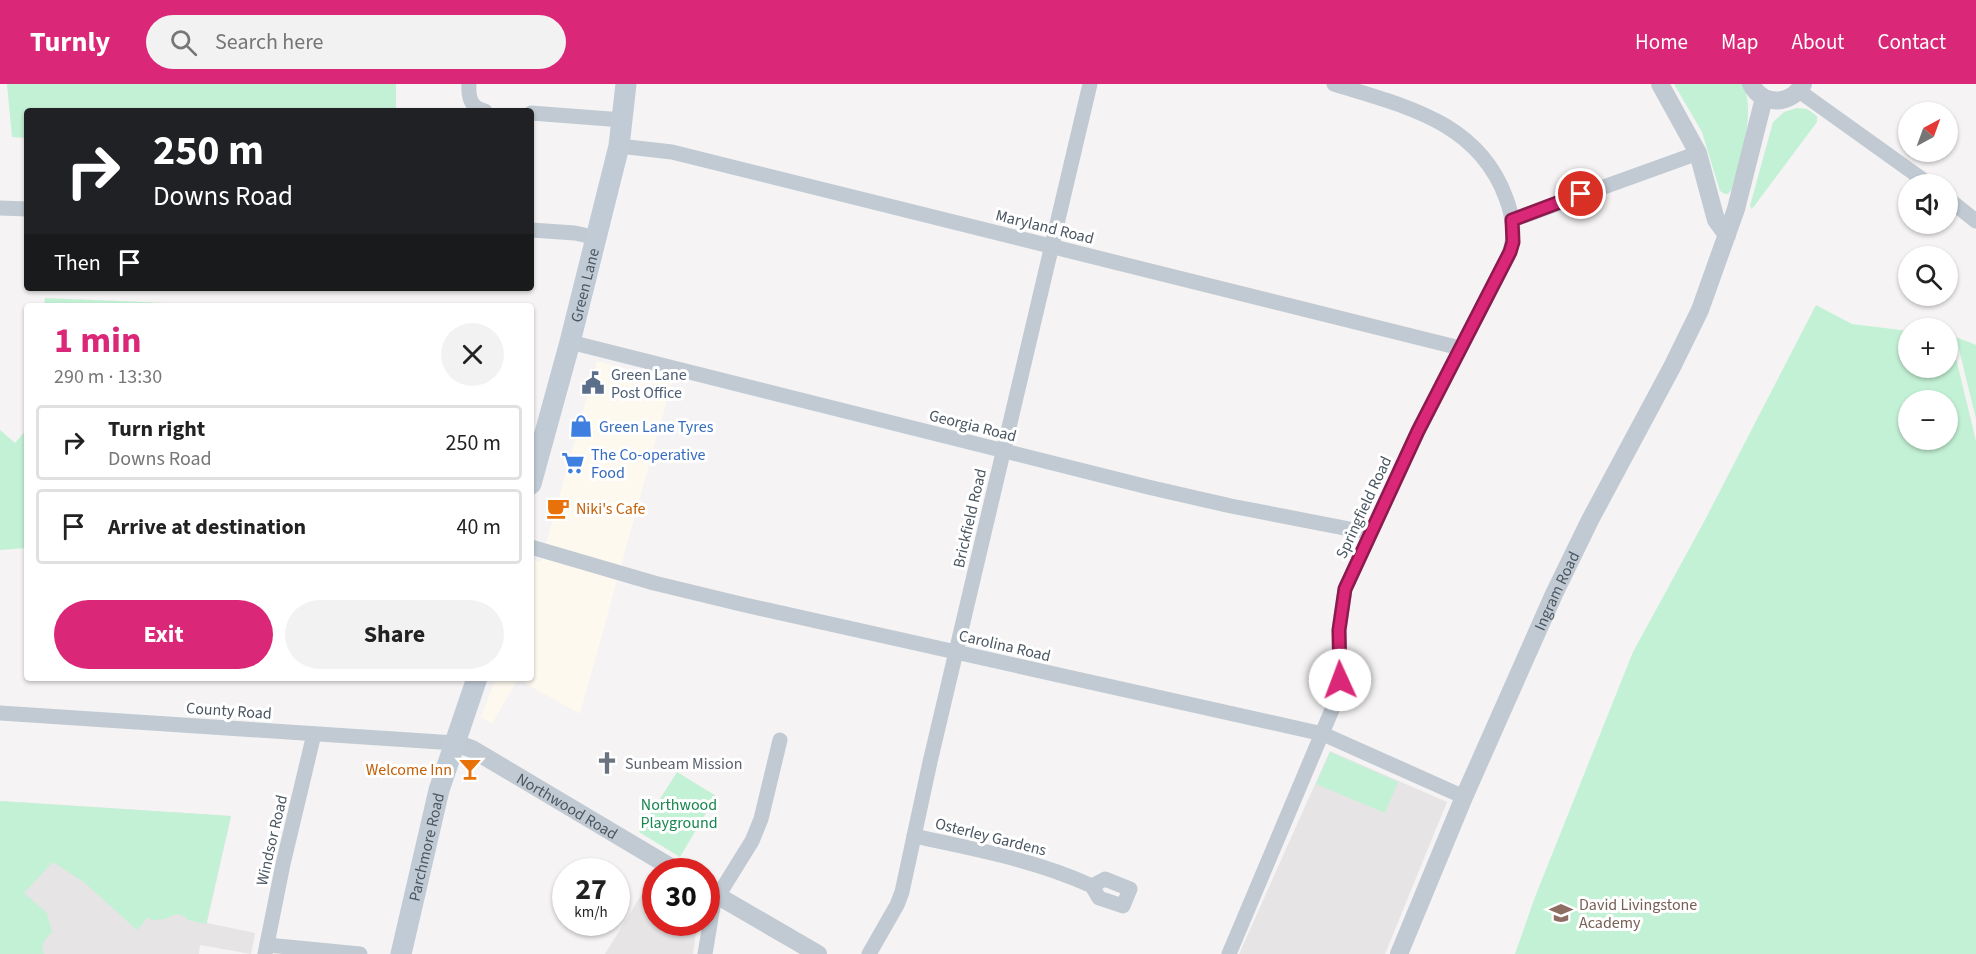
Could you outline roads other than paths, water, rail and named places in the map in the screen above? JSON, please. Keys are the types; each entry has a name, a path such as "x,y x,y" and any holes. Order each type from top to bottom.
{"main road":[{"name":"Green Lane","path":"534,473 570,342 619,146 626,84"},
{"path":"455,743 476,681"},
{"name":"Parchmore Road","path":"401,954 432,816 455,743"}],"street":[{"path":"469,84 473,105 480,108"},
{"name":"Brickfield Road","path":"869,954 900,899 1090,84"},
{"name":"Springfield Road","path":"1229,954 1334,705 1340,680 1339,630 1342,600 1354,567 1513,242 1512,220 1506,198 1496,176 1479,153 1461,136 1433,118 1408,107 1334,84"},
{"path":"1660,84 1698,153 1716,220 1727,235"},
{"path":"1751,84 1764,98 1778,101 1785,100 1801,88 1916,174"},
{"name":"Ingram Road","path":"1399,954 1464,797 1550,604 1585,530 1697,317 1727,235 1764,98"},
{"path":"534,113 623,120"},
{"name":"Maryland Road","path":"619,146 672,152 1460,348"},
{"path":"1512,220 1698,153"},
{"path":"1958,207 1976,221"},
{"path":"0,208 24,209"},
{"path":"534,230 574,232 597,238"},
{"name":"Georgia Road","path":"570,342 1221,504 1370,533"},
{"name":"Carolina Road","path":"534,548 654,583 1323,734 1464,797"},
{"name":"County Road","path":"0,713 455,743"},
{"name":"Windsor Road","path":"266,950 283,864 314,734"},
{"path":"720,882 752,842 762,819 780,740"},
{"name":"Northwood Road","path":"455,743 472,749 655,858"},
{"name":"Osterley Gardens","path":"914,836 1013,857 1092,886"},
{"path":"720,897 818,954"},
{"path":"705,954 708,936"},
{"path":"266,950 360,954"}],"place":[{"name":"Green Lane Post Office","path":"593,383"},
{"name":"Green Lane Tyres","path":"581,426"},
{"name":"The Co-operative Food","path":"573,463"},
{"name":"Niki's Cafe","path":"558,508"},
{"name":"Sunbeam Mission","path":"607,763"},
{"name":"Welcome Inn","path":"470,769"},
{"name":"David Livingstone Academy","path":"1561,913"}],"park label":[{"name":"Northwood Playground","path":"679,813"}]}
